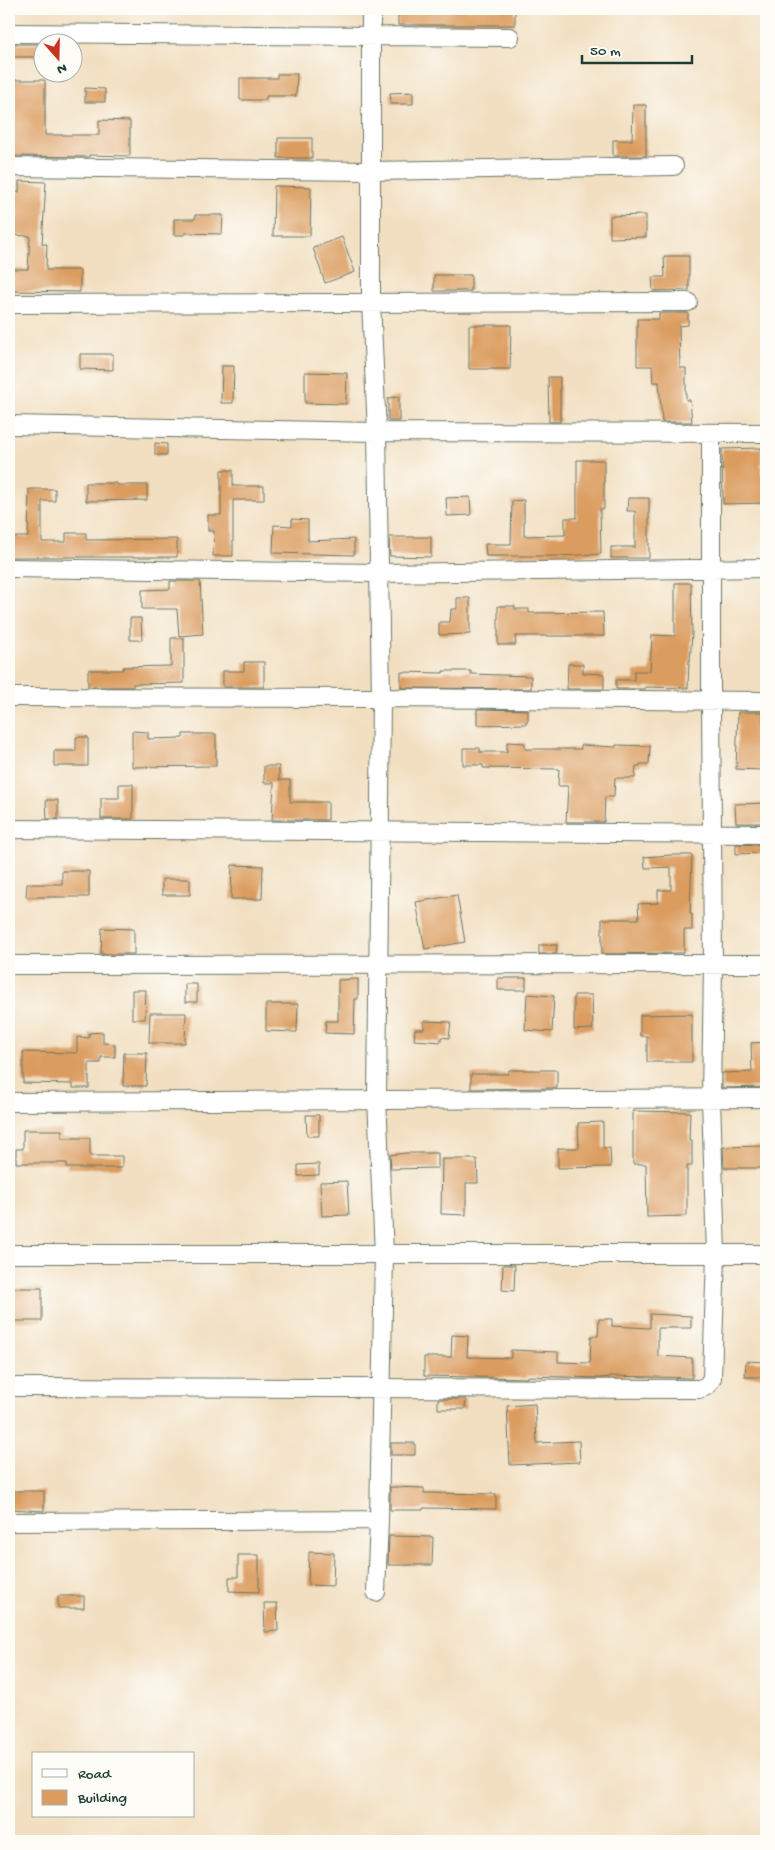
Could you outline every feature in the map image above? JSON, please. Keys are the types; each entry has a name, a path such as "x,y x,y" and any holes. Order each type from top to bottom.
{"street":[{"path":"371,9 371,302 377,432 381,698 378,1099 384,1253 376,1592"},
{"path":"9,33 510,37"},
{"path":"9,167 371,171 674,166"},
{"path":"9,304 688,302"},
{"path":"9,425 377,432 766,433"},
{"path":"9,1387 699,1389 707,1386 712,1378 716,1254 711,1099 714,965 711,700 711,433"},
{"path":"9,568 380,573 766,568"},
{"path":"9,698 766,701"},
{"path":"9,829 766,834"},
{"path":"9,965 380,963 766,964"},
{"path":"9,1102 766,1098"},
{"path":"9,1254 766,1254"},
{"path":"9,1522 379,1520"}],"building":[{"path":"398,9 515,9 515,25 398,25"},
{"path":"9,44 32,44 32,57 9,57"},
{"path":"277,74 297,74 296,96 266,96 266,100 240,100 240,78 277,78"},
{"path":"9,80 45,82 45,135 99,135 99,120 130,121 130,156 9,156"},
{"path":"85,88 105,89 105,102 85,102"},
{"path":"413,92 413,104 391,104 390,93"},
{"path":"633,105 646,105 646,156 613,156 613,140 632,140"},
{"path":"278,138 312,138 312,158 278,158"},
{"path":"19,181 46,182 42,244 47,244 46,270 80,270 80,292 9,291 9,269 28,269 30,236 9,235 9,192 19,192"},
{"path":"274,186 311,187 310,236 273,236"},
{"path":"195,215 223,215 222,234 185,233 185,235 174,235 174,219 195,219"},
{"path":"646,215 646,237 610,238 610,216"},
{"path":"342,237 355,272 325,283 313,248"},
{"path":"664,256 689,256 689,290 653,291 652,277 665,277"},
{"path":"434,275 471,275 471,291 434,291"},
{"path":"659,313 688,313 688,325 679,326 680,368 686,368 686,400 690,400 692,422 662,422 659,382 653,382 652,366 637,366 637,319 659,319"},
{"path":"469,325 511,325 510,369 469,369"},
{"path":"80,354 113,354 113,370 80,369"},
{"path":"222,366 234,366 233,403 221,403"},
{"path":"305,372 347,373 346,404 305,403"},
{"path":"548,377 560,377 560,422 549,422"},
{"path":"399,397 399,421 388,421 388,398"},
{"path":"155,443 167,444 167,455 155,455"},
{"path":"761,448 761,474 766,474 766,503 723,504 722,449"},
{"path":"577,460 604,460 604,509 600,509 601,554 486,556 485,544 511,544 512,501 524,500 524,536 565,535 565,518 577,518"},
{"path":"221,470 233,470 233,486 264,486 264,500 233,500 233,556 213,556 214,531 208,531 208,515 221,515"},
{"path":"86,483 147,485 147,500 86,501"},
{"path":"29,489 55,489 55,501 42,501 42,542 66,542 66,533 86,533 86,540 177,539 177,557 9,557 9,537 28,537"},
{"path":"470,497 471,515 447,516 446,498"},
{"path":"628,498 649,498 649,558 611,558 611,547 635,547 635,511 627,511"},
{"path":"292,519 308,520 308,541 354,539 354,555 273,553 274,525 292,526"},
{"path":"389,537 431,537 431,557 390,556"},
{"path":"170,581 200,581 203,634 179,636 177,609 142,609 142,590 170,589"},
{"path":"675,583 691,583 692,634 688,688 645,687 645,689 616,689 616,680 634,680 634,671 650,671 652,635 675,636"},
{"path":"457,598 470,598 470,634 439,635 439,622 450,622 451,609 457,609"},
{"path":"498,606 515,606 515,609 529,609 529,613 603,612 604,636 515,636 516,645 498,645"},
{"path":"130,618 141,618 142,640 130,640"},
{"path":"171,638 184,638 184,683 133,684 133,687 88,687 88,670 123,670 123,667 171,666"},
{"path":"244,662 264,662 264,687 223,687 223,671 244,671"},
{"path":"568,664 583,664 583,673 604,674 604,689 567,689"},
{"path":"443,671 471,671 471,674 531,676 531,689 401,688 401,672 443,673"},
{"path":"477,709 528,710 528,721 526,721 526,724 477,725"},
{"path":"738,712 763,712 763,723 766,724 766,737 764,737 763,770 736,769"},
{"path":"132,731 148,732 148,739 183,738 183,734 216,734 216,766 132,767"},
{"path":"76,737 88,737 88,766 54,766 54,751 76,751"},
{"path":"507,742 525,743 525,749 581,749 581,745 650,746 649,764 636,766 635,778 615,778 614,797 605,797 604,822 566,822 568,786 558,786 559,769 483,768 483,765 463,765 463,748 480,748 480,752 507,752"},
{"path":"264,766 279,766 279,780 290,780 290,802 328,802 328,820 272,820 274,783 264,783"},
{"path":"119,784 133,784 133,819 101,819 101,798 119,798"},
{"path":"46,800 58,800 58,819 47,819"},
{"path":"766,803 766,823 736,823 735,804"},
{"path":"736,844 762,845 762,853 736,854"},
{"path":"692,855 690,914 692,914 692,930 684,930 684,953 602,954 602,919 639,919 638,904 658,903 658,890 671,890 671,867 645,868 644,857"},
{"path":"232,865 263,866 262,899 231,899"},
{"path":"62,871 89,871 89,897 26,897 27,884 62,884"},
{"path":"162,879 190,879 190,895 162,895"},
{"path":"457,895 465,942 425,949 416,902"},
{"path":"102,928 134,929 134,954 101,954"},
{"path":"539,945 557,945 556,954 539,954"},
{"path":"498,978 526,978 526,990 498,990"},
{"path":"358,979 358,999 355,999 354,1034 325,1033 326,1021 338,1021 338,980"},
{"path":"185,984 197,984 197,1002 185,1002"},
{"path":"132,990 146,990 145,1019 132,1019"},
{"path":"527,994 554,996 552,1032 525,1030"},
{"path":"574,995 592,995 593,1029 574,1030"},
{"path":"266,1004 298,1004 297,1032 266,1031"},
{"path":"150,1013 186,1013 185,1043 149,1043"},
{"path":"692,1014 692,1062 647,1062 647,1036 640,1036 640,1015"},
{"path":"424,1021 451,1022 449,1038 441,1037 441,1042 414,1040 415,1029 424,1029"},
{"path":"103,1032 103,1043 115,1044 115,1057 101,1057 101,1063 89,1063 89,1088 73,1088 73,1084 23,1083 23,1052 77,1053 77,1037 89,1038 89,1033"},
{"path":"766,1042 766,1087 722,1088 722,1073 752,1072 751,1043"},
{"path":"124,1053 147,1053 146,1086 123,1086"},
{"path":"509,1070 557,1070 557,1088 471,1089 471,1074 508,1074"},
{"path":"633,1111 690,1112 689,1141 692,1141 692,1166 687,1166 687,1216 647,1217 646,1164 633,1164"},
{"path":"306,1115 319,1115 319,1136 307,1136"},
{"path":"603,1122 603,1148 610,1148 611,1167 558,1168 558,1148 579,1148 578,1123"},
{"path":"23,1130 62,1130 62,1138 90,1138 90,1156 122,1156 122,1168 67,1168 67,1163 16,1163 16,1149 23,1149"},
{"path":"764,1146 764,1168 724,1168 723,1147"},
{"path":"438,1153 438,1168 391,1169 390,1155"},
{"path":"442,1159 477,1159 478,1183 466,1183 466,1215 441,1214"},
{"path":"319,1164 319,1175 298,1176 298,1165"},
{"path":"347,1181 349,1215 322,1216 320,1182"},
{"path":"503,1265 515,1265 514,1291 502,1290"},
{"path":"9,1288 42,1288 42,1321 9,1321"},
{"path":"650,1314 691,1316 691,1328 658,1328 658,1356 692,1358 692,1378 424,1376 424,1357 451,1357 452,1335 468,1336 467,1357 511,1358 511,1350 558,1352 558,1362 590,1363 591,1336 598,1336 599,1319 612,1319 612,1326 650,1328"},
{"path":"746,1361 764,1362 763,1377 745,1377"},
{"path":"438,1399 466,1399 465,1409 438,1409"},
{"path":"535,1404 537,1443 579,1441 580,1462 510,1465 507,1406"},
{"path":"391,1443 415,1443 415,1455 391,1455"},
{"path":"390,1487 424,1488 424,1493 496,1494 496,1509 423,1508 423,1510 390,1510"},
{"path":"9,1491 44,1491 44,1511 9,1509"},
{"path":"389,1536 433,1537 432,1565 388,1565"},
{"path":"309,1552 334,1553 333,1586 308,1585"},
{"path":"238,1555 259,1555 259,1592 229,1591 229,1577 238,1577"},
{"path":"58,1596 84,1596 84,1608 58,1608"},
{"path":"264,1603 277,1603 278,1631 265,1632"}]}
